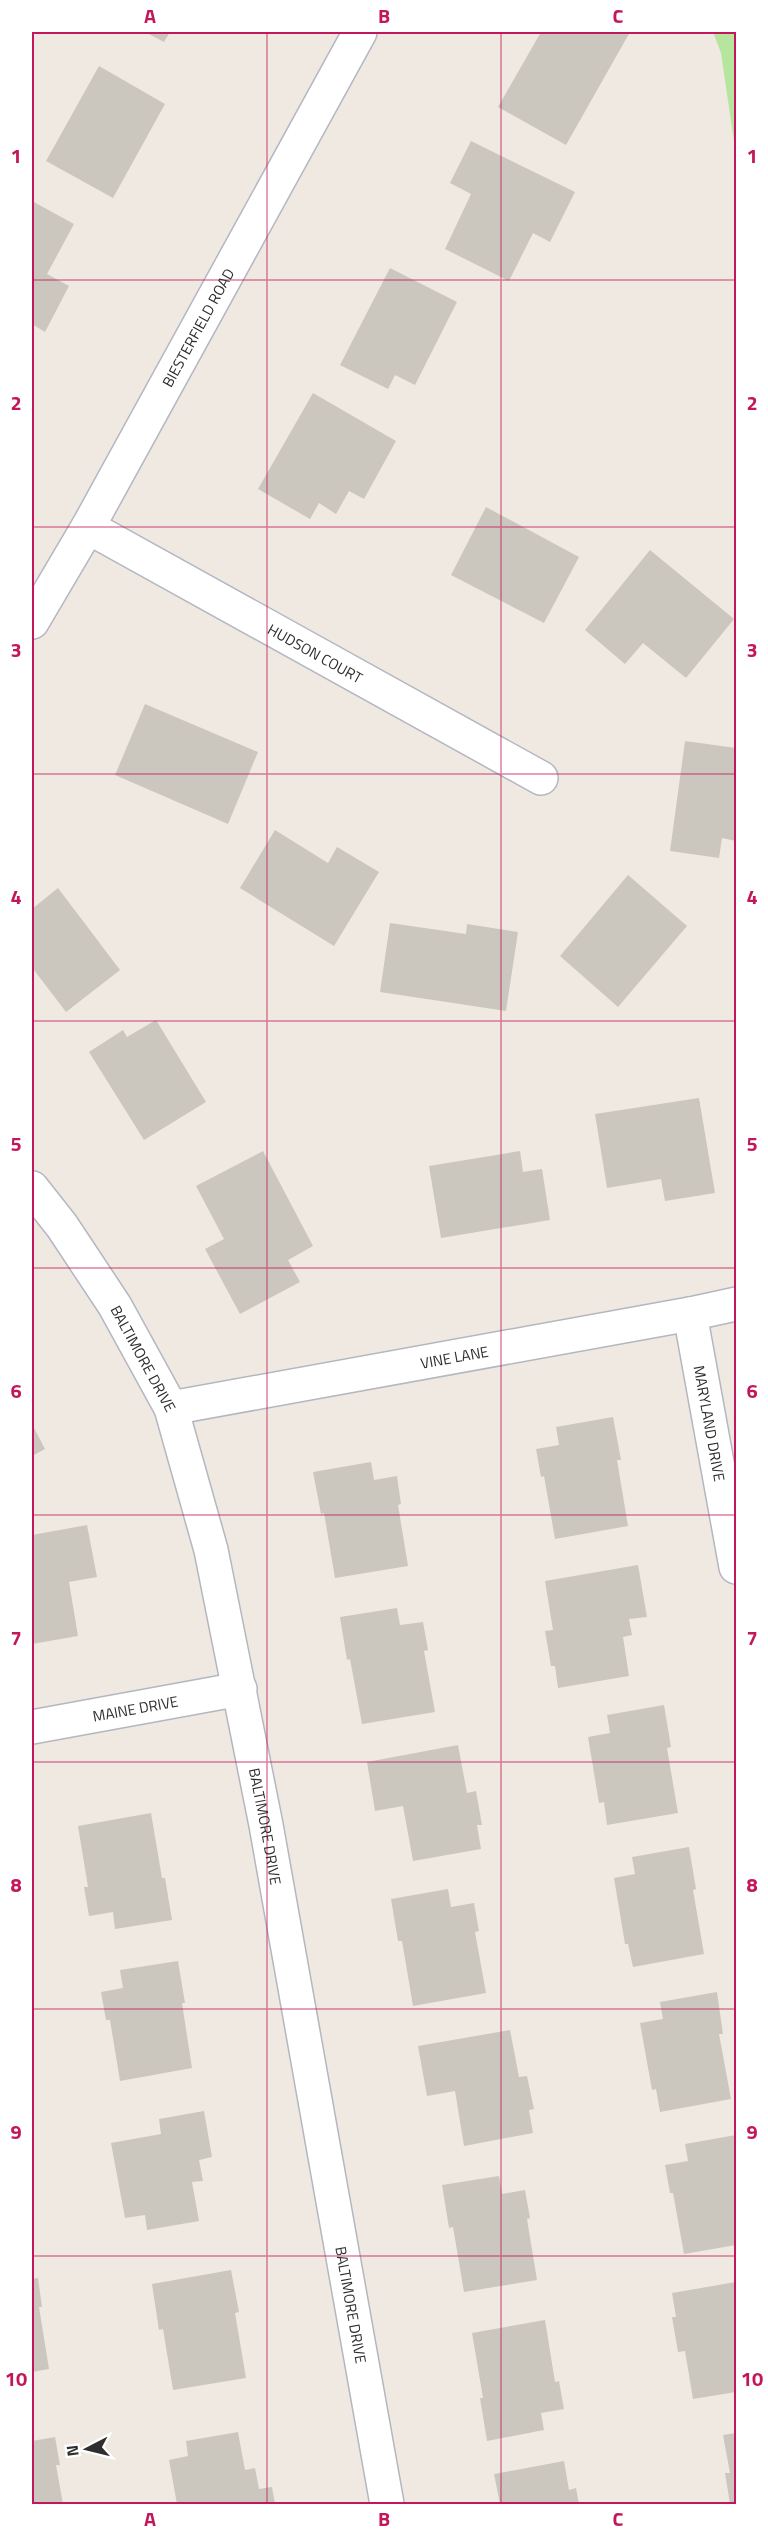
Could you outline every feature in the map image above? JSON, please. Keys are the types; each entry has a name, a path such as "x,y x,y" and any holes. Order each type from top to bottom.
{"street":[{"name":"BIESTERFIELD ROAD","path":"32,622 88,527 360,32"},
{"name":"HUDSON COURT","path":"88,527 541,778"},
{"name":"BALTIMORE DRIVE","path":"32,1188 62,1226 115,1306 171,1408 211,1550 240,1689 387,2505"},
{"name":"VINE LANE","path":"171,1408 736,1304"},
{"name":"MARYLAND DRIVE","path":"690,1314 736,1568"},
{"name":"MAINE DRIVE","path":"32,1726 240,1689"}],"green space":[{"path":"713,32 736,32 736,155 721,53"}],"building":[{"path":"145,32 170,32 164,42"},
{"path":"541,32 630,32 566,145 498,107"},
{"path":"99,66 165,104 113,198 46,161"},
{"path":"471,141 575,192 550,242 533,233 509,281 445,249 471,194 450,183"},
{"path":"32,201 74,224 47,274 69,286 45,332 32,324"},
{"path":"390,268 457,302 415,385 395,375 388,389 340,365"},
{"path":"313,393 396,441 364,499 349,491 336,514 319,503 310,519 258,489"},
{"path":"486,507 579,557 544,623 451,575"},
{"path":"650,550 734,619 686,678 643,643 625,664 585,630"},
{"path":"145,704 258,752 228,824 115,775"},
{"path":"685,741 736,748 736,841 722,838 719,858 670,851"},
{"path":"275,830 328,863 337,847 379,872 334,946 240,888"},
{"path":"628,875 687,926 618,1007 560,956"},
{"path":"58,888 120,970 66,1012 34,970 32,972 32,909"},
{"path":"390,923 466,934 467,924 518,932 506,1011 380,992"},
{"path":"156,1020 206,1102 144,1140 89,1052 123,1030 127,1037"},
{"path":"699,1098 715,1193 665,1201 661,1179 607,1188 595,1114"},
{"path":"263,1151 313,1246 288,1260 300,1282 240,1314 205,1249 224,1239 196,1186"},
{"path":"520,1151 523,1172 542,1169 550,1220 441,1238 429,1166"},
{"path":"613,1417 621,1460 617,1460 628,1526 555,1539 544,1476 541,1477 536,1449 559,1445 556,1427"},
{"path":"32,1424 45,1449 32,1456"},
{"path":"371,1462 374,1480 397,1476 401,1504 398,1505 408,1566 335,1578 324,1513 321,1514 313,1472"},
{"path":"87,1525 97,1577 69,1582 78,1636 32,1644 32,1535"},
{"path":"638,1565 647,1617 629,1619 632,1635 623,1637 629,1676 558,1688 555,1666 551,1666 545,1631 553,1630 545,1581"},
{"path":"397,1608 400,1625 423,1622 428,1650 424,1651 435,1712 362,1724 350,1659 347,1660 340,1617"},
{"path":"664,1705 671,1747 667,1748 678,1813 607,1825 604,1802 599,1803 588,1737 610,1733 607,1715"},
{"path":"458,1745 467,1793 476,1791 482,1825 477,1825 481,1849 413,1861 403,1806 375,1811 367,1762"},
{"path":"151,1813 172,1920 115,1929 113,1912 89,1916 84,1887 88,1887 78,1826"},
{"path":"689,1847 696,1889 693,1890 704,1954 633,1967 628,1944 625,1944 614,1878 635,1874 632,1857"},
{"path":"448,1889 451,1907 474,1903 479,1931 475,1932 486,1993 413,2006 402,1941 398,1941 391,1899"},
{"path":"178,1961 192,2068 120,2081 110,2020 106,2020 101,1992 123,1988 120,1970"},
{"path":"717,1992 723,2034 719,2034 731,2099 660,2112 656,2089 652,2090 640,2023 663,2019 660,2002"},
{"path":"510,2030 519,2077 527,2076 534,2109 529,2110 533,2133 464,2146 455,2091 427,2096 418,2046"},
{"path":"204,2111 212,2157 199,2160 203,2181 192,2182 199,2221 147,2230 145,2215 125,2218 111,2143 161,2134 159,2119"},
{"path":"736,2135 736,2245 684,2254 673,2193 670,2193 665,2165 688,2161 685,2144"},
{"path":"499,2176 502,2194 525,2190 530,2218 527,2219 537,2280 464,2292 453,2227 449,2228 442,2185"},
{"path":"231,2270 239,2312 235,2313 246,2378 173,2390 163,2329 159,2330 152,2284"},
{"path":"38,2278 42,2307 39,2307 49,2369 32,2372 32,2279"},
{"path":"736,2282 736,2392 693,2399 685,2351 678,2352 672,2317 676,2317 672,2293"},
{"path":"545,2320 555,2382 559,2381 564,2409 541,2413 544,2430 487,2441 480,2398 483,2398 472,2333"},
{"path":"238,2432 245,2470 255,2468 259,2489 272,2487 275,2504 177,2504 169,2460 188,2456 186,2441"},
{"path":"736,2433 736,2504 730,2504 725,2473 730,2473 723,2435"},
{"path":"55,2437 60,2465 56,2465 63,2504 32,2504 32,2441"},
{"path":"564,2461 569,2490 576,2488 579,2504 500,2504 494,2474"}]}
